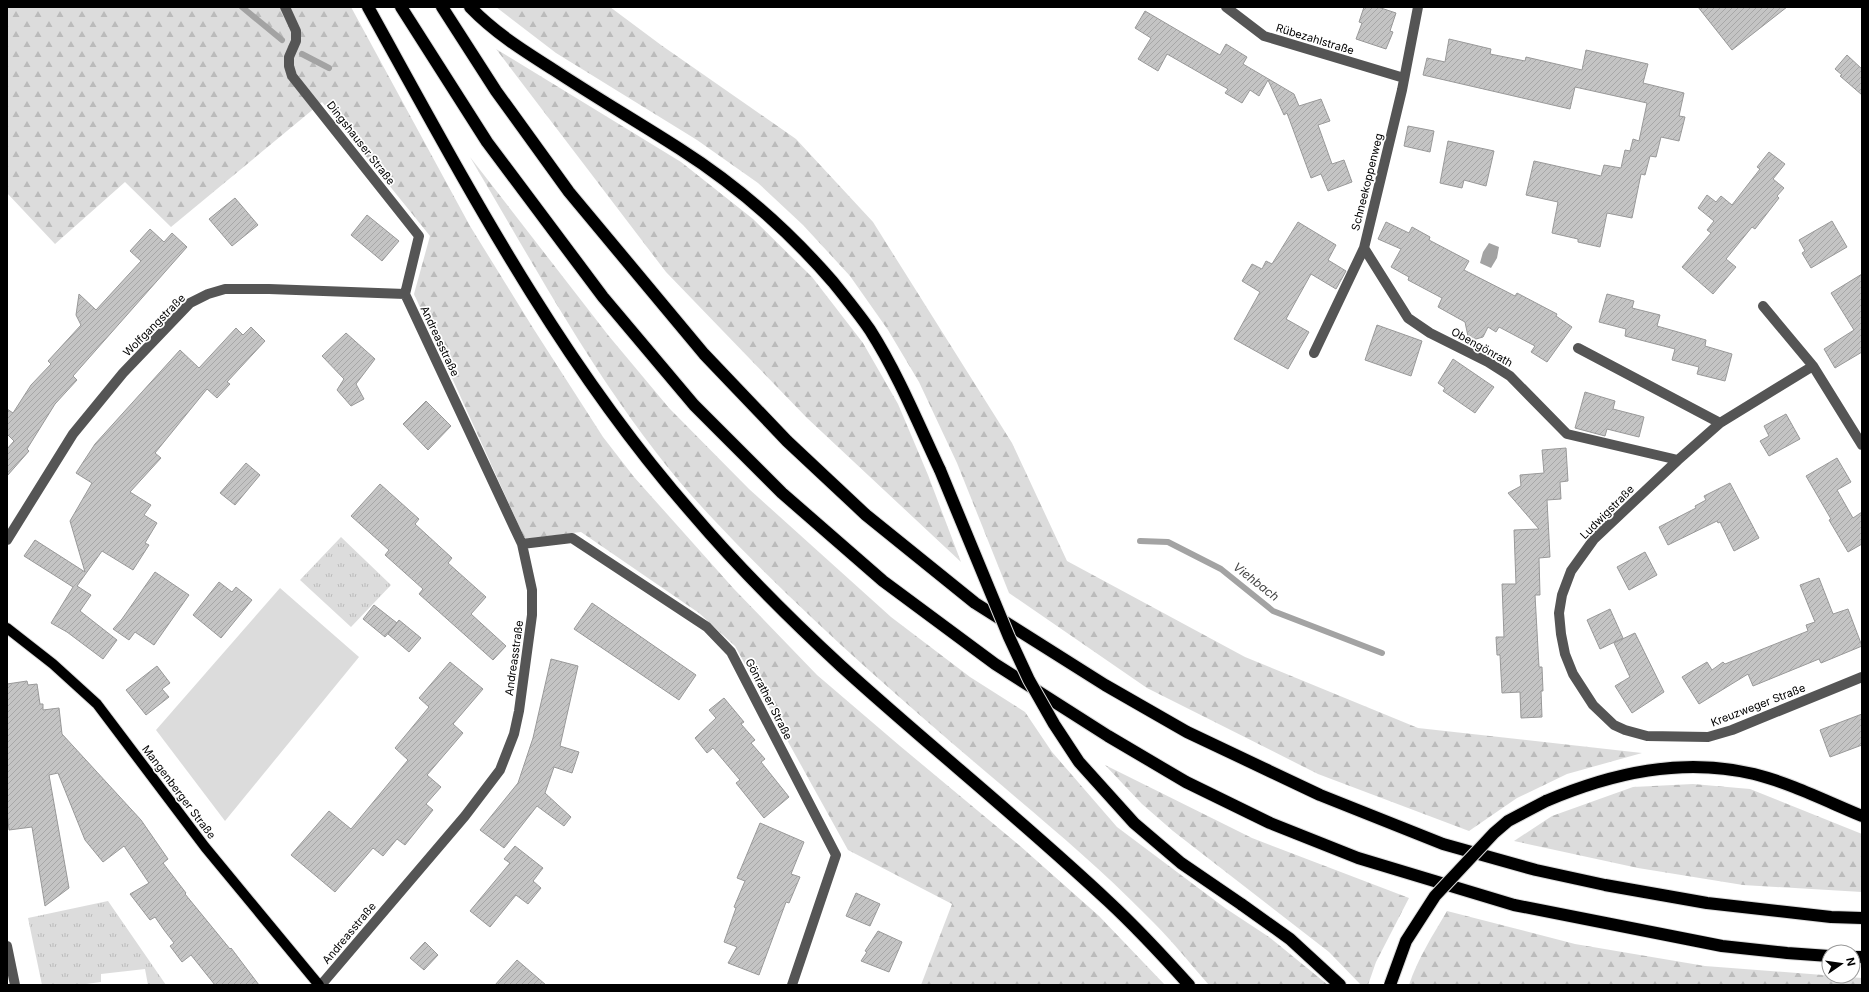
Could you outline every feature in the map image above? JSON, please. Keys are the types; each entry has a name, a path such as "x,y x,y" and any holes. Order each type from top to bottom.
{"highway":[{"path":"368,7 458,169 538,304 611,414 693,515 765,592 839,664 1075,870 1157,949 1189,985"},
{"path":"401,7 487,142 603,297 694,405 782,493 883,581 995,664 1108,736 1186,782 1270,823 1358,858 1522,906 1722,946 1821,955"},
{"path":"442,7 496,91 569,192 704,354 792,447 866,514 975,603 1105,685 1186,732 1320,795 1443,844 1536,870 1605,885 1707,903 1831,917 1862,918"},
{"path":"470,7 488,26 512,44 681,149 733,185 770,216 824,272 870,330 895,374 940,470 1009,637 1029,680 1054,724 1079,762 1134,823 1181,863 1290,939 1340,985"},
{"path":"1390,985 1406,941 1435,896 1494,833 1508,821 1546,801 1598,781 1629,773 1691,767 1719,769 1754,775 1862,816"}],"main road":[{"name":"Mangenberger Straße","path":"7,628 53,664 97,704 205,847 320,985"}],"street":[{"name":"Dingshauser Straße","path":"285,7 296,31 296,41 289,57 292,76 419,236 405,294"},
{"name":"Rübezahlstraße","path":"1226,7 1264,36 1404,78"},
{"name":"Schneekoppenweg","path":"1314,353 1364,248 1404,78 1418,7"},
{"name":"Obengönrath","path":"1364,248 1408,318 1430,333 1488,362 1510,376 1566,434 1678,460"},
{"name":"Wolfgangstraße","path":"7,540 73,434 123,373 190,303 226,289 269,289 405,294"},
{"name":"Andreasstraße","path":"320,985 465,816 500,770 514,734 519,711 532,615 532,590 522,544 405,294"},
{"path":"1763,306 1813,366 1862,445"},
{"path":"1578,348 1720,423"},
{"name":"Ludwigstraße","path":"1582,688 1565,654 1559,613 1562,595 1571,572 1594,539 1678,460 1720,423 1813,366"},
{"name":"Gönrather Straße","path":"522,544 572,538 707,627 731,652 836,856 792,985"},
{"name":"Kreuzweger Straße","path":"1582,688 1594,705 1614,725 1625,730 1647,736 1708,736 1732,730 1862,677"},
{"path":"7,946 15,985"}],"green space":[{"path":"7,7 351,7 470,226 603,437 634,477 734,589 817,675 1019,845 1099,916 1165,985 921,985 952,904 848,850 735,646 699,613 581,532 525,539 414,294 430,236 322,102 171,227 125,182 55,244 7,193"},
{"path":"496,7 610,7 661,45 796,139 873,222 1012,443 1067,561 1245,657 1418,728 1642,753 1567,774 1517,798 1469,831 1318,774 1147,688 1009,593 957,463 919,382 888,330 850,276 803,225 758,183 697,140 556,53"},
{"path":"496,49 681,162 753,219 812,277 863,343 898,404 928,475 961,562 807,418 666,272"},
{"path":"470,157 608,335 669,408 749,489 891,617 970,677 1025,712 1052,752 1117,827 1225,908 1269,937 1328,985 1209,985 1162,931 1107,877 881,681 812,618 714,520 678,479 644,436 582,345"},
{"path":"341,537 391,585 351,627 300,580"},
{"path":"280,588 359,657 225,821 156,730"},
{"path":"1105,765 1252,838 1409,898 1376,962 1368,985 1361,985 1329,952 1173,831 1142,804"},
{"path":"1693,784 1750,789 1862,834 1862,892 1743,885 1638,868 1514,841 1552,816 1633,787"},
{"path":"108,901 166,985 148,985 145,969 101,974 101,982 79,985 42,985 28,918"},
{"path":"1447,911 1575,944 1705,966 1821,975 1821,984 1861,984 1862,978 1862,985 1409,985 1421,956"}],"shaded area":[{"path":"1489,243 1499,247 1497,258 1491,268 1480,263 1483,252"}],"building":[{"path":"1364,7 1378,7 1396,13 1390,31 1393,32 1386,49 1356,39 1362,23 1359,22"},
{"path":"1698,7 1787,7 1732,50"},
{"path":"1145,11 1220,55 1226,44 1247,57 1243,64 1294,94 1299,106 1321,99 1330,121 1318,125 1332,164 1344,160 1352,182 1328,191 1321,174 1311,178 1287,113 1284,115 1268,80 1259,96 1250,90 1242,103 1225,93 1228,89 1167,54 1158,71 1138,59 1151,38 1135,28"},
{"path":"1449,39 1491,49 1490,54 1525,61 1526,57 1582,70 1586,50 1648,64 1643,83 1684,93 1679,116 1685,117 1679,141 1661,137 1656,157 1650,156 1645,175 1641,174 1632,218 1607,213 1600,247 1578,242 1578,239 1552,233 1558,202 1526,195 1534,161 1601,176 1604,165 1621,168 1625,150 1630,151 1633,139 1639,141 1647,103 1575,87 1570,109 1423,75 1427,58 1445,62"},
{"path":"1847,55 1862,69 1862,95 1840,76 1842,75 1835,69"},
{"path":"1408,126 1434,131 1430,152 1404,146"},
{"path":"1448,141 1494,151 1486,186 1464,180 1462,188 1440,183"},
{"path":"1769,152 1785,164 1773,179 1784,188 1777,196 1779,198 1755,229 1752,227 1726,259 1736,267 1713,294 1682,267 1711,233 1707,230 1714,221 1698,208 1707,195 1716,202 1721,196 1732,205 1760,169 1757,167"},
{"path":"235,198 258,225 232,246 209,219"},
{"path":"367,215 399,241 382,261 351,235"},
{"path":"1832,221 1847,247 1811,268 1802,253 1805,251 1799,240"},
{"path":"1298,222 1336,245 1328,260 1346,271 1336,289 1311,274 1286,319 1309,332 1288,369 1234,339 1260,292 1242,281 1252,264 1262,269 1266,261 1272,264"},
{"path":"1386,222 1409,233 1412,227 1430,237 1429,240 1469,261 1464,270 1515,296 1517,293 1557,314 1556,316 1572,327 1547,362 1531,352 1535,346 1499,327 1496,332 1488,327 1483,337 1469,341 1465,322 1438,307 1442,298 1408,280 1409,277 1391,267 1401,249 1378,239"},
{"path":"150,229 164,242 172,233 187,247 73,376 77,380 55,404 27,449 29,451 7,476 7,449 14,441 7,434 7,409 13,413 31,385 51,364 48,361 81,325 76,315 79,294 96,310 141,261 130,251"},
{"path":"1862,274 1862,352 1835,368 1824,349 1854,330 1831,293"},
{"path":"1607,294 1634,301 1632,308 1660,315 1657,326 1706,340 1705,346 1732,354 1725,381 1697,374 1699,367 1672,360 1675,349 1625,336 1626,329 1599,322"},
{"path":"1377,325 1422,341 1411,376 1365,360"},
{"path":"251,327 265,341 227,382 230,384 217,398 207,389 155,453 161,458 130,492 151,505 144,515 157,523 145,543 149,545 133,570 102,551 77,586 91,595 80,611 117,640 103,659 67,632 51,623 73,587 24,556 35,540 85,572 70,521 92,483 76,473 95,444 180,350 199,368 236,328 243,335"},
{"path":"346,333 375,359 356,384 364,399 351,406 337,390 344,379 322,356"},
{"path":"1453,359 1494,387 1475,413 1443,391 1445,388 1438,383"},
{"path":"1585,392 1615,401 1613,409 1644,417 1639,437 1607,429 1605,436 1575,428"},
{"path":"426,401 451,426 428,450 403,424"},
{"path":"1786,414 1800,439 1769,456 1760,441 1769,436 1764,426"},
{"path":"1566,448 1568,481 1560,482 1561,499 1547,500 1550,557 1539,558 1540,595 1535,595 1539,667 1542,667 1542,717 1521,718 1520,692 1502,693 1500,655 1497,655 1496,637 1504,637 1502,584 1516,584 1514,530 1539,529 1508,493 1521,486 1520,475 1544,473 1542,450"},
{"path":"1837,458 1851,482 1837,490 1853,518 1862,512 1862,544 1848,552 1806,476"},
{"path":"246,463 260,475 235,505 220,493"},
{"path":"1730,483 1759,538 1734,551 1720,522 1718,523 1717,521 1668,545 1659,527 1696,508 1695,506 1706,500 1704,496"},
{"path":"380,484 419,519 415,524 452,558 448,563 486,597 471,614 506,646 493,660 419,594 423,589 385,555 389,550 351,516"},
{"path":"1645,552 1657,575 1629,590 1617,567"},
{"path":"155,572 189,595 154,645 135,632 129,640 113,629 122,619"},
{"path":"1819,578 1833,614 1848,609 1862,646 1821,663 1819,659 1753,686 1748,674 1699,704 1682,677 1707,662 1712,670 1723,662 1725,664 1808,631 1806,625 1815,622 1800,585"},
{"path":"219,582 232,592 236,587 252,600 221,638 193,615"},
{"path":"592,603 696,675 679,700 574,629"},
{"path":"374,605 397,623 385,637 363,619"},
{"path":"1610,609 1623,638 1600,649 1587,620"},
{"path":"399,620 421,638 409,652 388,634"},
{"path":"1635,633 1664,692 1632,713 1615,686 1630,677 1614,643"},
{"path":"551,659 578,666 560,746 579,752 572,773 554,767 545,793 571,817 564,826 537,806 504,848 480,830 518,783 533,738"},
{"path":"450,662 483,689 453,724 463,733 427,775 441,787 426,804 433,810 405,845 397,839 383,856 373,848 335,892 291,855 329,811 351,829 408,760 395,748 429,707 419,698"},
{"path":"157,666 170,683 162,689 169,697 146,715 126,690"},
{"path":"27,681 28,685 37,684 40,704 43,704 43,710 59,708 62,734 141,820 168,859 163,863 186,893 185,894 230,949 231,948 259,985 215,985 191,955 182,962 170,946 174,943 155,917 150,920 130,894 149,883 124,846 103,862 85,840 58,773 49,775 69,888 45,906 32,827 9,830 7,812 7,684"},
{"path":"724,698 744,722 741,724 755,740 751,743 765,759 761,762 789,797 764,818 736,783 740,780 713,748 707,753 695,738 716,718 709,710"},
{"path":"1862,714 1862,745 1830,757 1820,730"},
{"path":"760,823 804,842 791,874 800,877 789,903 786,902 759,975 728,963 737,947 724,942 736,908 734,907 745,881 737,878"},
{"path":"515,846 543,868 533,881 541,888 528,904 516,895 490,927 470,911 510,863 504,859"},
{"path":"856,893 880,904 870,926 846,916"},
{"path":"878,931 902,942 889,972 861,961 867,952 865,951"},
{"path":"425,942 438,955 424,970 410,958"},
{"path":"517,960 546,985 495,985"}],"waterway":[{"name":"Viehbach","path":"242,7 282,40"},
{"name":"Viehbach","path":"302,54 329,68"},
{"name":"Viehbach","path":"1140,541 1168,542 1221,569 1273,611 1382,653"}]}
